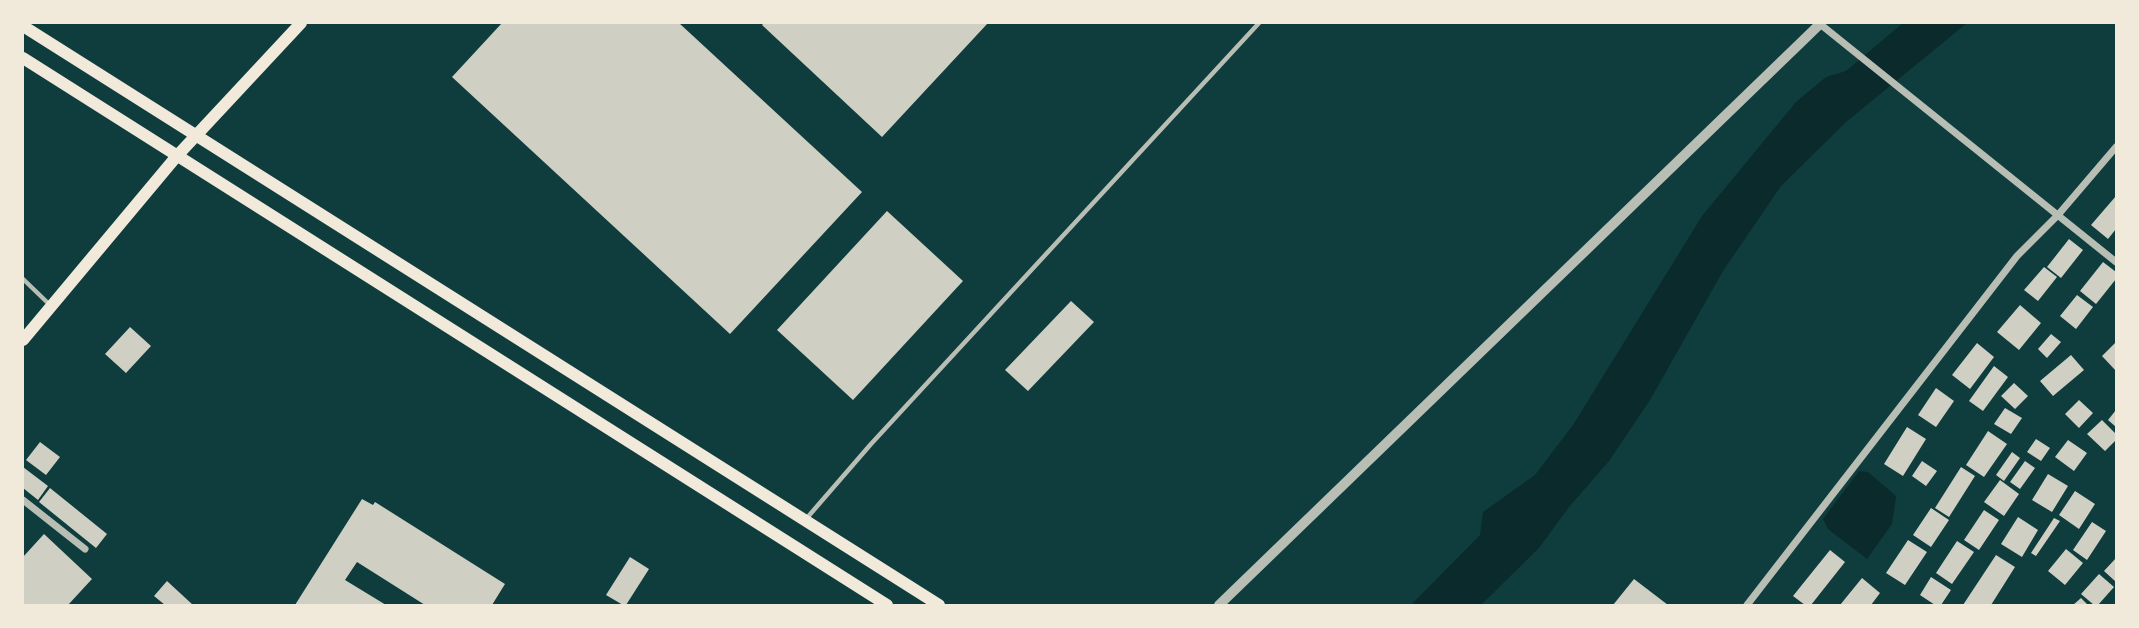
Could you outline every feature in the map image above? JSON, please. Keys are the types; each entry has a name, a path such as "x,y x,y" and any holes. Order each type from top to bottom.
{"main road":[{"path":"23,340 176,156 301,23"},
{"path":"23,26 939,605"},
{"path":"23,58 887,605"}],"street":[{"path":"1219,605 1820,23 2116,262"},
{"path":"1747,605 2017,257 2058,215 2116,146"},
{"path":"23,500 85,549"}],"lane":[{"path":"805,520 871,444 1259,23"},
{"path":"23,279 53,307"}],"water":[{"path":"1903,23 1967,23 1846,122 1781,186 1723,271 1650,400 1609,461 1569,507 1539,548 1481,605 1411,605 1480,535 1483,512 1535,475 1573,425 1702,216 1796,102 1826,77 1846,71"},
{"path":"1859,471 1868,472 1896,496 1892,524 1867,559 1828,529 1823,519"}],"building":[{"path":"502,23 679,23 862,192 730,334 452,77"},
{"path":"988,23 882,137 762,25"},
{"path":"2116,196 2116,229 2108,239 2091,225"},
{"path":"887,211 963,281 853,400 777,330"},
{"path":"2069,239 2083,250 2061,278 2047,267"},
{"path":"2103,262 2116,272 2116,279 2096,304 2080,291"},
{"path":"2044,267 2057,277 2038,301 2024,290"},
{"path":"2077,295 2093,307 2076,329 2060,316"},
{"path":"1071,301 1094,322 1028,391 1005,370"},
{"path":"2020,305 2041,323 2019,350 1997,332"},
{"path":"130,327 151,346 126,373 105,354"},
{"path":"2051,334 2061,342 2047,358 2038,349"},
{"path":"2116,342 2116,371 2102,356"},
{"path":"1977,343 1994,357 1970,389 1952,375"},
{"path":"2071,355 2084,370 2053,396 2040,381"},
{"path":"1994,366 2008,377 1983,411 1969,401"},
{"path":"2014,383 2028,396 2015,409 2001,396"},
{"path":"1936,388 1954,401 1936,427 1918,415"},
{"path":"2079,400 2093,413 2079,428 2065,414"},
{"path":"2005,408 2022,418 2011,434 1994,424"},
{"path":"2116,410 2116,427 2108,420"},
{"path":"2102,420 2116,434 2116,440 2105,451 2087,434"},
{"path":"1907,427 1926,439 1903,476 1884,464"},
{"path":"1988,431 2007,444 1984,477 1966,465"},
{"path":"2036,439 2050,448 2041,461 2027,452"},
{"path":"2068,440 2087,453 2074,471 2055,457"},
{"path":"40,442 60,457 46,475 26,460"},
{"path":"2012,452 2020,458 2004,481 1996,475"},
{"path":"1922,461 1937,471 1926,486 1912,476"},
{"path":"2025,461 2035,468 2020,489 2010,482"},
{"path":"23,467 48,486 38,500 23,488"},
{"path":"1961,467 1975,476 1949,517 1935,508"},
{"path":"2048,474 2068,486 2052,512 2032,500"},
{"path":"2000,480 2019,494 2004,516 1984,502"},
{"path":"50,488 107,534 96,548 39,502"},
{"path":"2075,491 2095,504 2079,529 2059,515"},
{"path":"362,499 373,505 375,502 505,584 492,605 425,605 357,562 345,580 386,605 295,605"},
{"path":"1931,508 1949,520 1931,547 1913,535"},
{"path":"1984,510 1999,520 1979,550 1964,540"},
{"path":"2018,517 2038,530 2022,557 2001,544"},
{"path":"2054,518 2060,521 2036,556 2031,553"},
{"path":"2092,522 2106,531 2087,560 2073,550"},
{"path":"44,534 92,579 68,605 23,605 23,557"},
{"path":"1908,540 1927,552 1905,585 1886,573"},
{"path":"1957,541 1974,552 1952,584 1936,573"},
{"path":"2066,549 2083,563 2065,585 2048,571"},
{"path":"1830,550 1845,562 1811,605 1805,605 1793,596"},
{"path":"1996,555 2015,567 1991,605 1963,605"},
{"path":"630,557 649,569 626,605 623,605 606,595"},
{"path":"2116,558 2116,582 2104,571"},
{"path":"2099,574 2114,587 2098,605 2094,605 2081,594"},
{"path":"1931,577 1951,590 1941,605 1935,605 1920,595"},
{"path":"1862,578 1880,593 1871,605 1840,605"},
{"path":"1634,579 1668,605 1613,605"},
{"path":"167,581 193,605 165,605 154,596"},
{"path":"2081,598 2088,605 2073,605"}]}
